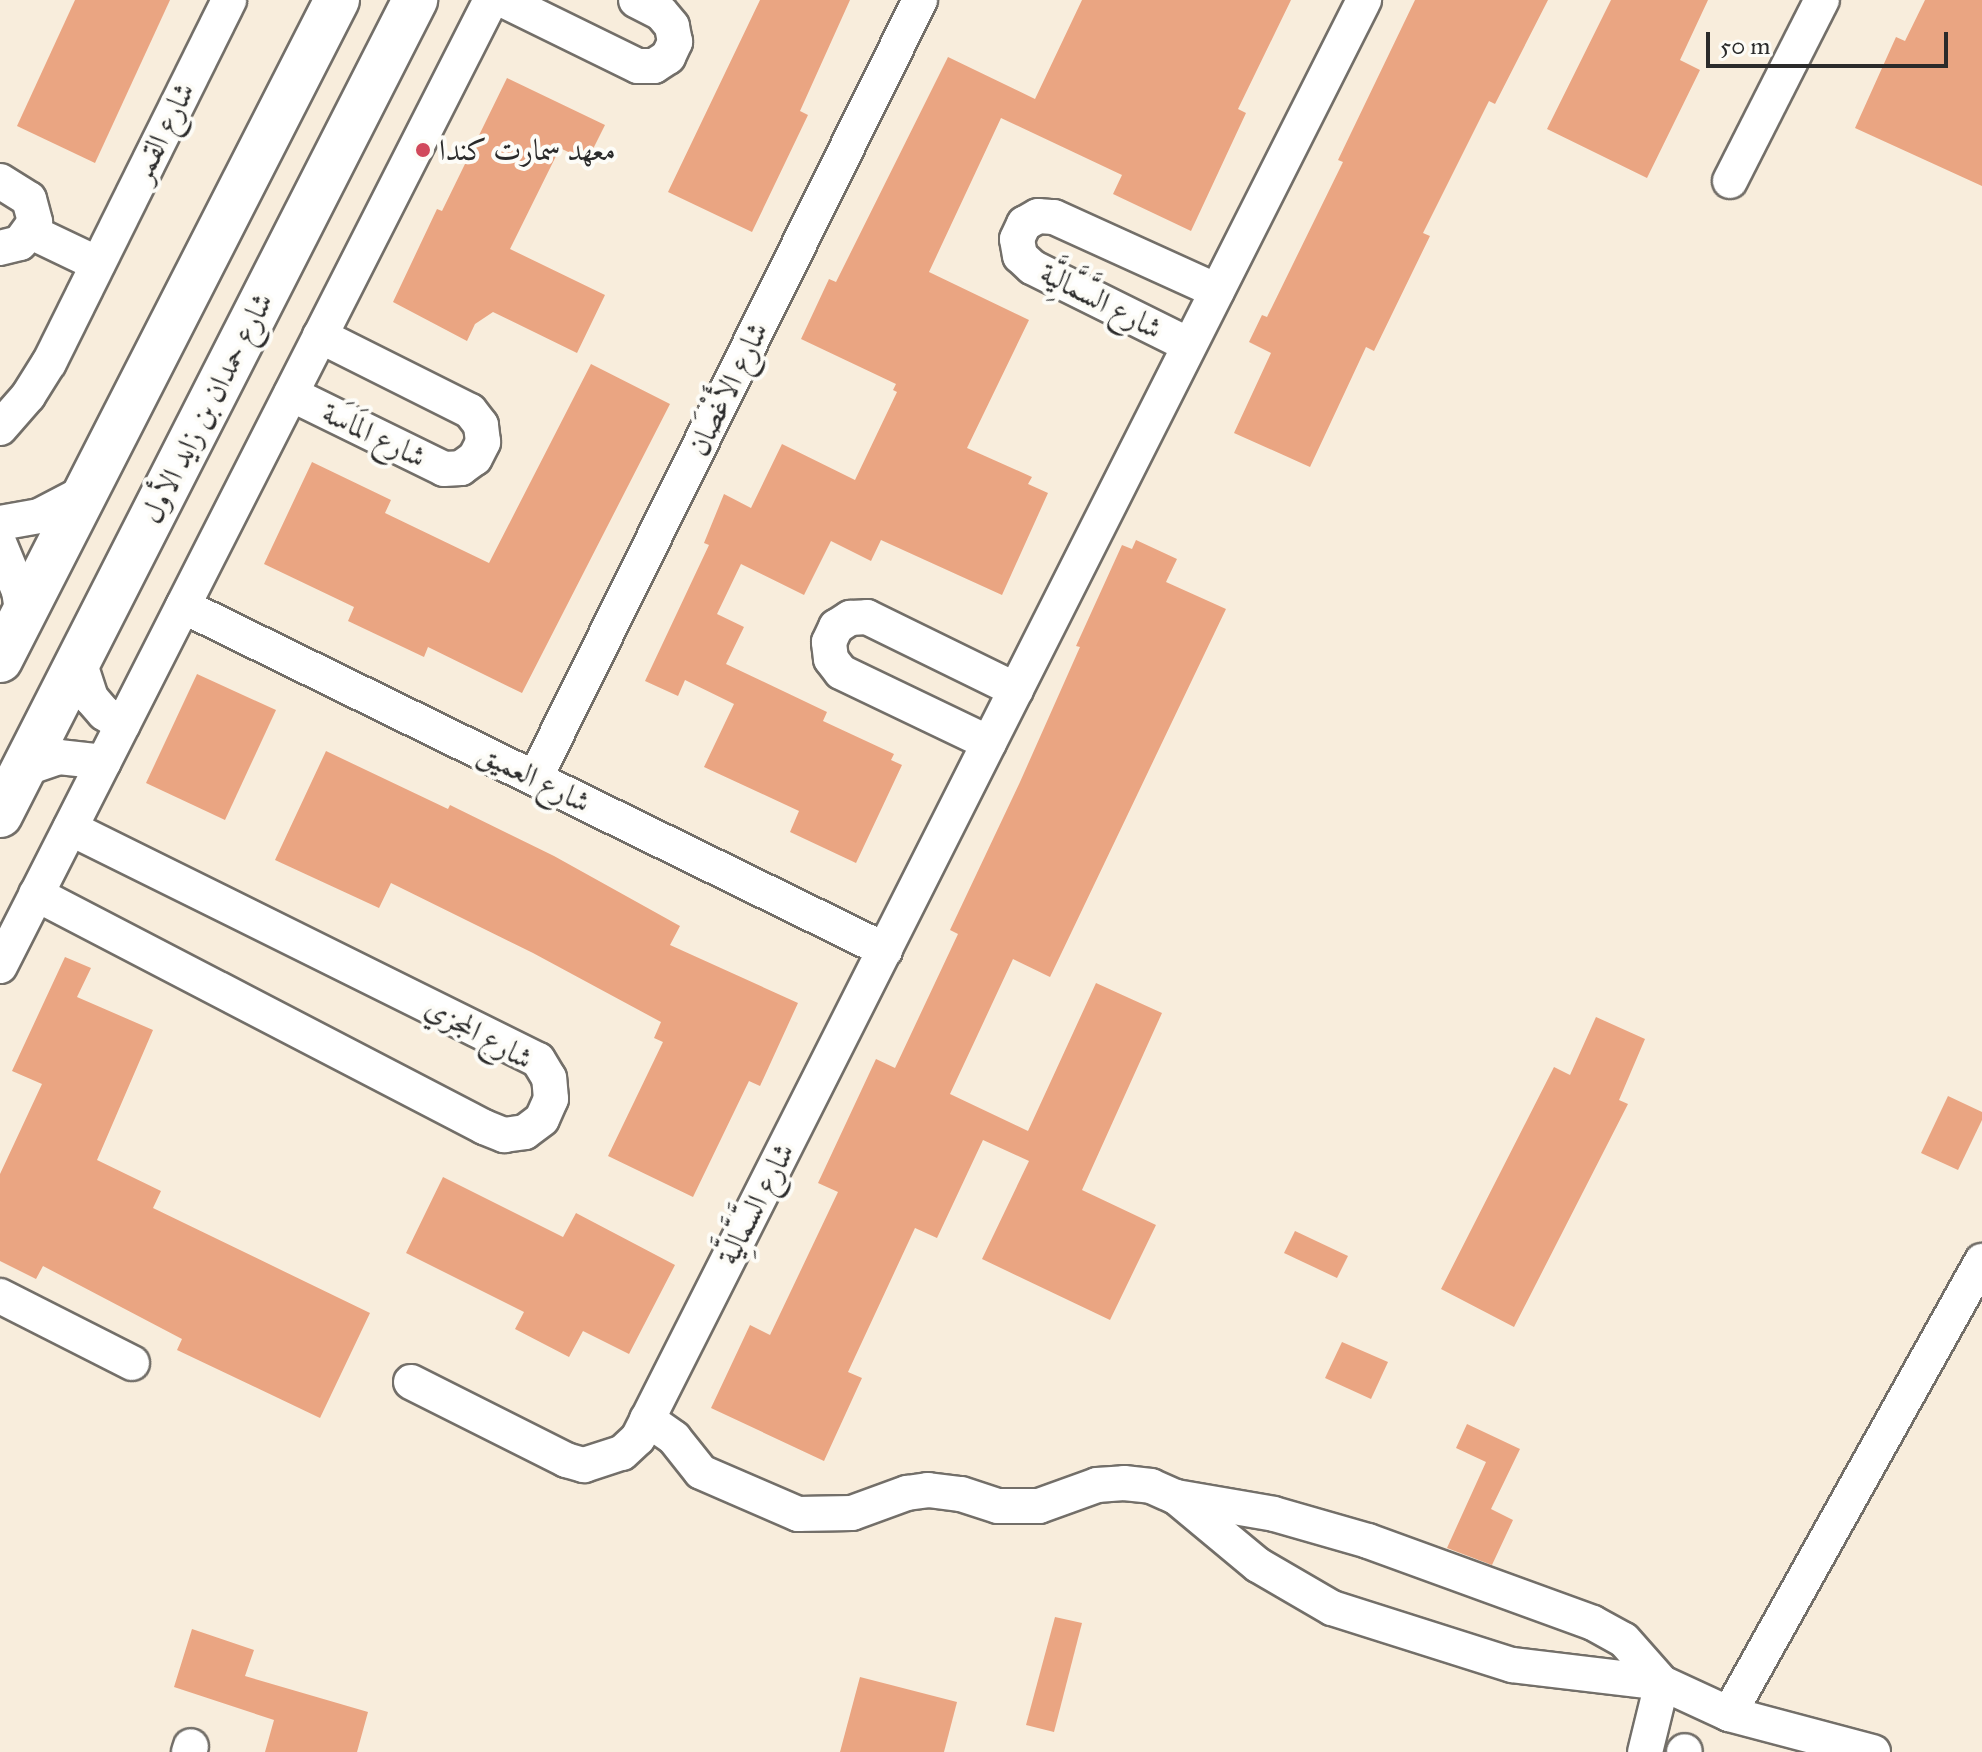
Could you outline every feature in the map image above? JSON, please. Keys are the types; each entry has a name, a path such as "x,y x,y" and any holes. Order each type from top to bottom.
{"main road":[{"path":"0,660 337,0"},
{"name":"شارع حمدان بن زايد الأول","path":"0,815 415,0"}],"street":[{"name":"شارع القمر","path":"0,428 28,396 49,363 229,0"},
{"name":"شارع المَاسَة","path":"0,966 491,0"},
{"path":"503,0 638,66 654,66 668,57 675,42 672,26 661,13 636,0"},
{"name":"شارع الأَغْصَان","path":"535,778 920,0"},
{"name":"شارع السَّمَّالِيَّة","path":"411,1382 566,1460 584,1465 622,1453 638,1438 1364,0"},
{"path":"1730,181 1822,0"},
{"path":"0,181 29,199 35,222 31,232 20,243 0,248"},
{"name":"شارع السَّمَّالِيَّة","path":"1189,345 1032,267 1020,256 1017,239 1024,224 1038,216 1054,217 1217,291"},
{"path":"31,232 98,264"},
{"name":"شارع المَاسَة","path":"291,394 444,469 461,468 475,458 483,442 481,425 470,411 320,336"},
{"path":"0,523 39,516 87,491"},
{"path":"0,545 19,591 23,615"},
{"name":"شارع العميق","path":"183,606 885,950"},
{"path":"989,743 841,672 831,659 829,642 836,627 850,618 867,617 1016,690"},
{"path":"79,661 91,698 104,713 123,725"},
{"path":"24,769 59,757 104,762"},
{"name":"شارع المجزي","path":"36,894 484,1127 504,1135 514,1134 525,1132 542,1119 551,1099 549,1078 538,1060 70,828"},
{"path":"1729,1714 1982,1261"},
{"path":"0,1296 132,1363"},
{"path":"647,1419 674,1438 701,1472 798,1514 852,1513 907,1493 928,1490 1020,1508 1057,1501 1097,1485 1124,1483 1151,1486 1176,1497 1323,1526 1593,1623 1624,1640 1662,1683"},
{"path":"1176,1497 1258,1565 1332,1608 1512,1665 1662,1683 1729,1714 1873,1752"},
{"path":"1645,1752 1662,1683"}],"building":[{"path":"75,0 170,0 95,163 17,126"},
{"path":"760,0 850,0 800,111 808,115 752,232 668,192"},
{"path":"1082,0 1291,0 1238,109 1246,113 1191,231 1113,194 1122,175 1001,118 929,272 1029,320 967,448 1032,477 1028,484 1048,493 1002,595 881,540 871,561 831,541 804,595 741,564 717,614 744,627 726,664 827,712 823,721 894,754 891,760 902,765 856,863 790,832 799,811 704,767 734,704 685,680 678,696 645,681 709,545 704,543 724,494 751,508 782,444 855,480 897,392 893,390 896,384 801,339 829,279 836,282 948,57 1035,99"},
{"path":"1415,0 1548,0 1495,104 1489,101 1423,233 1430,236 1374,351 1366,347 1310,467 1234,433 1271,353 1249,342 1262,315 1267,317 1343,162 1338,160"},
{"path":"1611,0 1708,0 1680,60 1700,70 1647,178 1547,129"},
{"path":"1925,0 1982,0 1982,186 1855,128 1896,37 1905,41"},
{"path":"507,78 605,125 587,161 560,148 510,249 605,295 577,353 493,312 475,324 467,341 393,302 437,209 442,211"},
{"path":"591,364 670,404 522,693 428,647 424,657 348,621 354,607 264,564 312,462 391,500 385,513 489,563"},
{"path":"1136,540 1177,559 1166,582 1226,609 1050,977 1013,959 950,1094 1028,1131 1096,983 1162,1013 1082,1190 1156,1225 1110,1320 982,1259 1029,1161 983,1140 937,1238 915,1228 848,1372 862,1378 824,1461 711,1408 750,1325 770,1335 838,1192 818,1183 876,1059 895,1068 958,934 950,930 1020,782 1122,545 1132,549"},
{"path":"197,674 276,710 225,820 146,783"},
{"path":"326,751 448,809 450,805 554,856 680,926 670,945 798,1003 760,1086 749,1081 693,1197 608,1156 663,1042 654,1038 661,1022 533,953 391,883 379,908 275,860"},
{"path":"65,957 91,968 77,997 153,1030 97,1160 161,1191 153,1208 370,1313 320,1418 177,1350 182,1339 43,1266 36,1279 0,1261 0,1174 42,1084 12,1071"},
{"path":"1596,1017 1645,1039 1619,1100 1628,1104 1514,1327 1441,1289 1554,1067 1570,1075"},
{"path":"1948,1096 1982,1112 1982,1120 1958,1170 1921,1153"},
{"path":"443,1177 563,1237 576,1213 675,1265 629,1354 583,1331 569,1357 515,1329 524,1312 406,1253"},
{"path":"1295,1231 1348,1256 1337,1278 1284,1253"},
{"path":"1342,1342 1388,1362 1371,1399 1325,1378"},
{"path":"1467,1424 1520,1449 1491,1509 1513,1520 1492,1565 1447,1548 1486,1462 1456,1448"},
{"path":"1055,1617 1082,1623 1054,1732 1026,1725"},
{"path":"192,1629 254,1650 245,1676 368,1712 357,1752 265,1752 274,1720 174,1687"},
{"path":"860,1677 957,1702 944,1752 840,1752"}],"place":[{"name":"معهد سمارت كندا","path":"423,150"}]}
